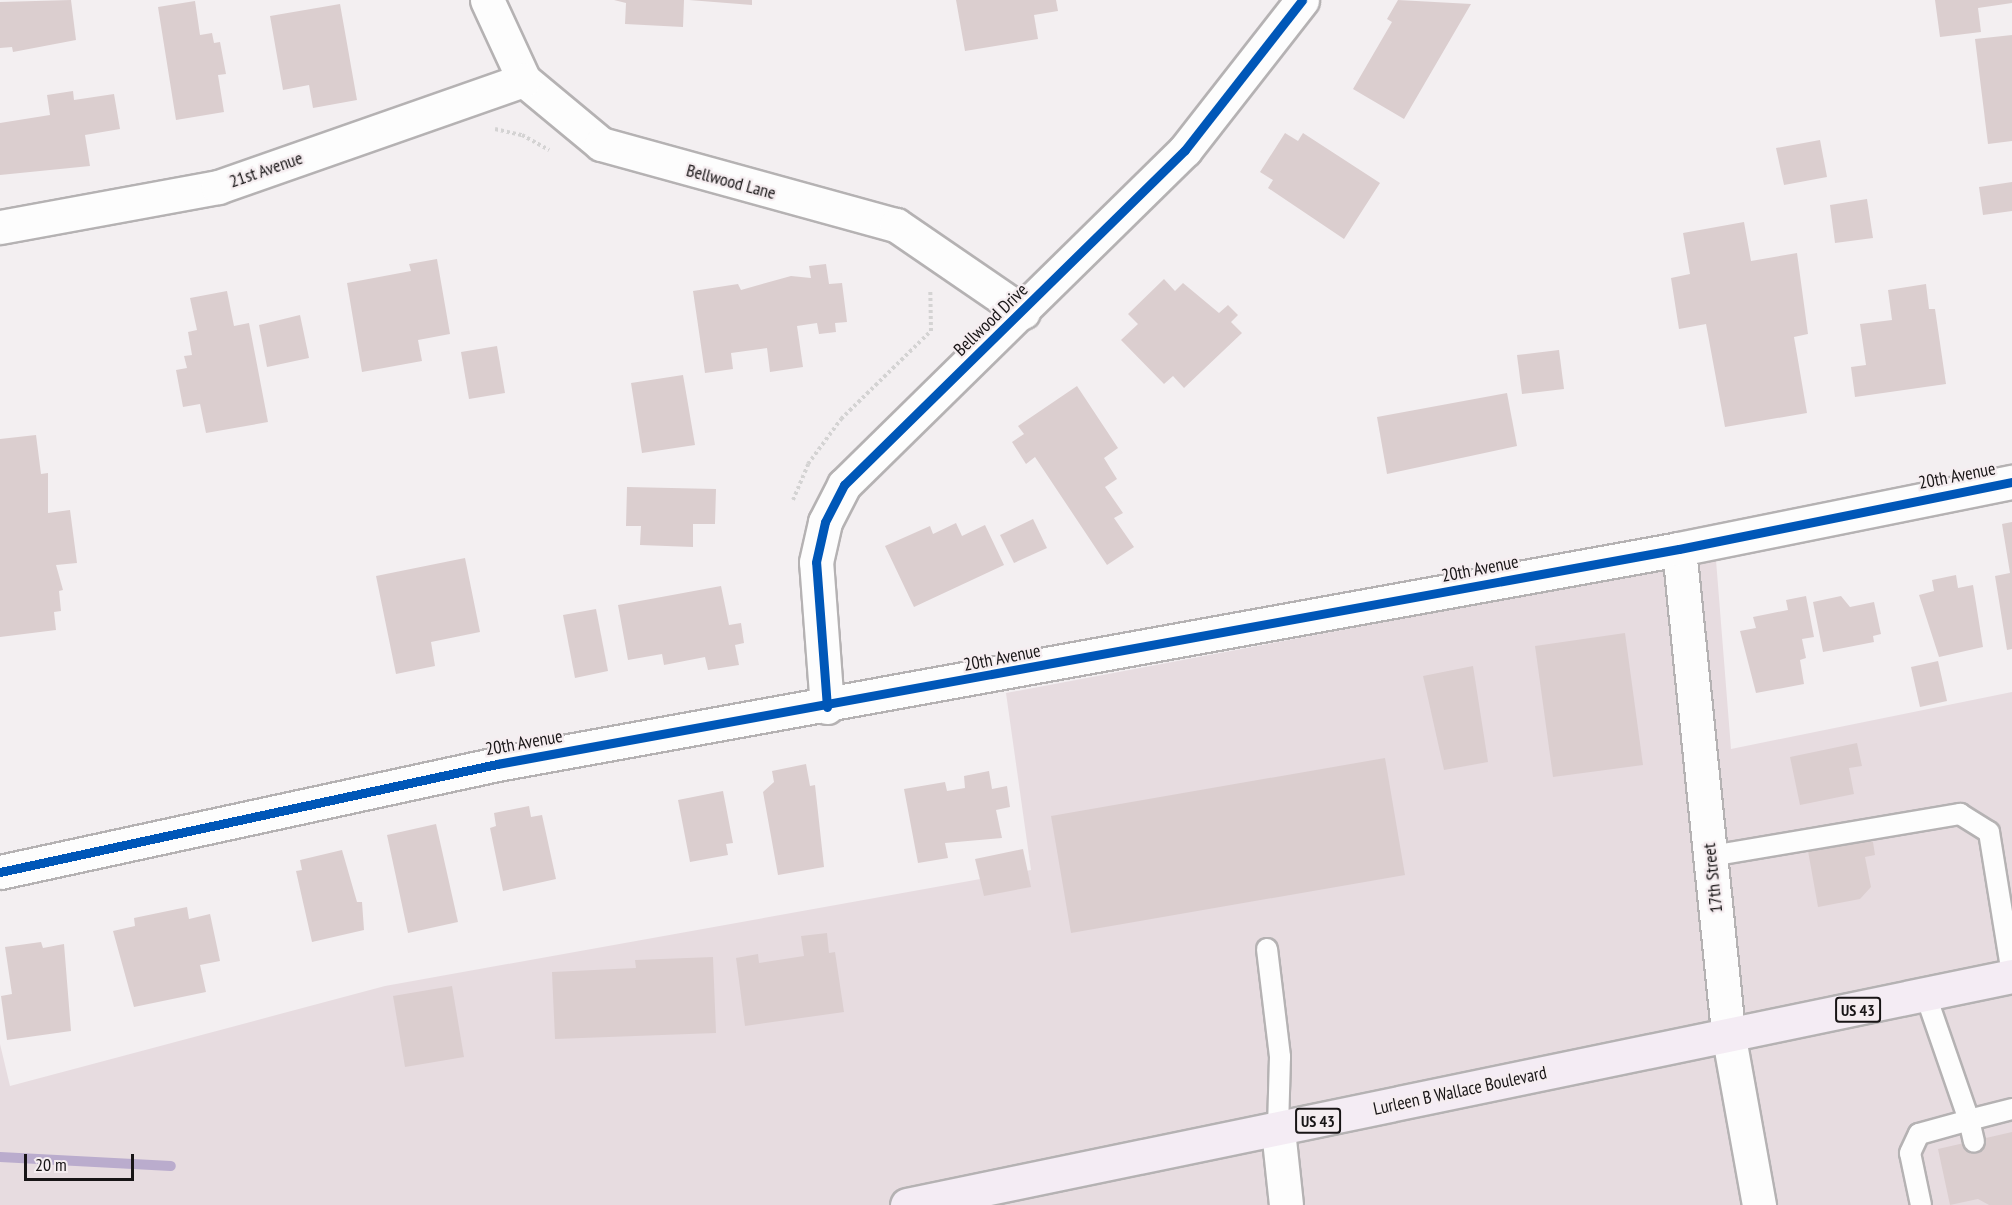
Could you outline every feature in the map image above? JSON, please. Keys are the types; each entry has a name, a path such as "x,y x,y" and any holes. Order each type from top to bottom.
{"highway":[{"name":"Lurleen B Wallace Boulevard","path":"907,1205 1729,1038 1926,996 2012,975"}],"street":[{"name":"Bellwood Lane","path":"487,0 524,80 601,144 896,225 1023,312"},
{"name":"Bellwood Drive","path":"827,707 816,562 825,522 844,485 1023,312 1185,150 1302,0"},
{"name":"21st Avenue","path":"0,227 218,187 524,80"},
{"name":"20th Avenue","path":"0,872 497,764 827,707 1679,549 2012,482"},
{"name":"17th Street","path":"1679,549 1729,1038 1759,1205"},
{"path":"1278,1130 1286,1205"}],"lane":[{"path":"1711,856 1960,814 1989,832 2007,888 2012,975"},
{"path":"1268,949 1280,1057 1278,1130"},
{"path":"1926,996 1969,1120 1974,1141"},
{"path":"1921,1205 1910,1152 1919,1134 2012,1109"}],"path":[{"path":"469,99 494,129 522,135 558,155"},
{"path":"789,511 808,464 841,419 931,331 934,313 923,281"}],"shaded area":[{"path":"1716,560 1731,749 2012,692 2012,1205 0,1205 0,1044 10,1086 385,986 1031,870 1006,693"}],"building":[{"path":"71,0 76,40 13,52 12,47 0,48 0,2"},
{"path":"614,0 684,0 683,27 625,24 626,3"},
{"path":"689,0 752,0 752,5"},
{"path":"956,0 1056,0 1058,11 1034,15 1038,39 965,51"},
{"path":"1398,0 1471,4 1404,119 1353,89 1392,22 1387,19"},
{"path":"1935,0 2012,0 2012,3 1978,8 1981,32 1940,37"},
{"path":"195,1 200,35 212,33 214,43 220,42 226,74 218,75 224,112 176,120 158,7"},
{"path":"340,4 357,100 313,108 309,85 283,90 270,16"},
{"path":"2012,35 2012,141 1988,144 1975,39"},
{"path":"73,91 74,100 114,94 120,129 85,135 90,166 0,175 0,123 50,115 47,95"},
{"path":"1285,133 1298,141 1303,133 1380,183 1344,239 1268,188 1273,180 1260,172"},
{"path":"1820,140 1827,177 1784,185 1776,148"},
{"path":"2012,182 2012,211 1983,215 1979,187"},
{"path":"1867,199 1873,238 1835,243 1830,205"},
{"path":"1744,222 1751,261 1797,253 1808,334 1794,337 1807,413 1725,427 1706,324 1679,329 1671,278 1690,274 1683,233"},
{"path":"437,259 450,334 418,340 422,361 362,372 347,283 411,271 409,264"},
{"path":"826,264 829,284 842,283 847,322 835,323 836,332 819,334 817,323 797,326 803,367 770,372 767,348 731,353 733,369 705,373 693,291 738,284 741,290 791,276 811,278 809,266"},
{"path":"1164,279 1175,291 1183,283 1219,313 1228,305 1238,315 1231,322 1242,333 1184,388 1173,376 1164,384 1121,340 1138,324 1128,314"},
{"path":"1926,284 1929,309 1935,309 1946,384 1855,397 1851,367 1866,365 1860,324 1892,320 1888,290"},
{"path":"227,291 234,326 249,323 268,422 206,433 200,404 183,407 176,370 187,368 184,356 192,355 188,332 197,330 190,298"},
{"path":"300,315 309,358 267,367 259,325"},
{"path":"497,346 505,393 469,399 461,352"},
{"path":"1559,350 1564,389 1522,394 1517,355"},
{"path":"683,375 695,445 642,453 631,383"},
{"path":"1077,386 1118,448 1104,458 1117,479 1105,487 1123,513 1114,518 1134,547 1107,565 1035,457 1026,464 1012,442 1024,434 1018,426"},
{"path":"1507,393 1517,446 1387,474 1377,417"},
{"path":"36,435 41,474 48,473 48,513 70,510 77,563 56,565 63,590 59,591 61,611 54,612 56,630 0,637 0,439"},
{"path":"627,487 716,489 715,524 693,524 693,547 640,545 641,526 626,526"},
{"path":"1033,519 1047,548 1014,563 1000,535"},
{"path":"2012,522 2012,649 2007,650 1995,576 2010,573 2002,524"},
{"path":"956,523 962,536 985,525 1004,565 914,607 885,546 930,526 933,534"},
{"path":"465,558 480,632 431,642 435,666 396,674 376,576"},
{"path":"1956,575 1958,588 1973,585 1983,647 1939,657 1919,595 1934,591 1932,580"},
{"path":"721,586 729,625 741,623 744,643 735,645 739,665 708,670 705,657 664,665 662,654 628,660 618,605"},
{"path":"1806,596 1814,637 1802,639 1806,658 1800,660 1804,684 1756,693 1740,631 1756,628 1753,617 1788,610 1786,600"},
{"path":"1841,596 1850,607 1874,602 1881,634 1873,636 1874,642 1823,652 1813,602"},
{"path":"596,609 608,671 575,678 563,615"},
{"path":"1625,633 1643,765 1553,777 1535,646"},
{"path":"1938,661 1947,701 1920,707 1911,667"},
{"path":"1473,666 1488,762 1444,770 1423,676"},
{"path":"1857,743 1862,766 1849,768 1854,794 1800,805 1790,757"},
{"path":"1385,758 1405,875 1071,933 1051,816"},
{"path":"806,764 810,786 815,785 824,867 778,875 763,792 774,782 772,771"},
{"path":"989,771 992,789 1007,786 1010,807 996,810 1002,838 945,843 948,858 918,863 904,789 945,782 947,791 965,788 964,776"},
{"path":"723,791 733,843 726,844 728,855 690,862 678,800"},
{"path":"529,806 531,817 542,815 556,879 503,891 490,828 496,826 494,813"},
{"path":"436,824 458,922 408,933 387,835"},
{"path":"1863,841 1873,842 1875,855 1865,857 1871,887 1860,899 1818,907 1808,851"},
{"path":"1023,849 1031,887 984,896 975,859"},
{"path":"342,850 357,902 362,902 364,930 312,942 296,871 302,870 300,860"},
{"path":"187,907 189,919 210,914 220,961 200,965 206,992 134,1007 113,931 135,926 134,918"},
{"path":"827,933 829,953 835,952 844,1012 745,1026 736,958 758,954 759,963 804,956 801,936"},
{"path":"41,942 43,948 64,944 71,1031 7,1040 1,996 12,994 5,947"},
{"path":"713,957 716,1033 555,1039 552,972 636,968 635,960"},
{"path":"452,986 464,1057 405,1067 393,996"},
{"path":"2012,1132 2012,1205 1989,1205 1978,1199 1950,1205 1938,1149"}],"waterway":[{"path":"0,1157 171,1166"}],"cycle path":[{"path":"827,707 816,562 825,522 844,485 1185,150 1302,0"},
{"path":"0,872 497,764 1679,549 2012,482"}]}
